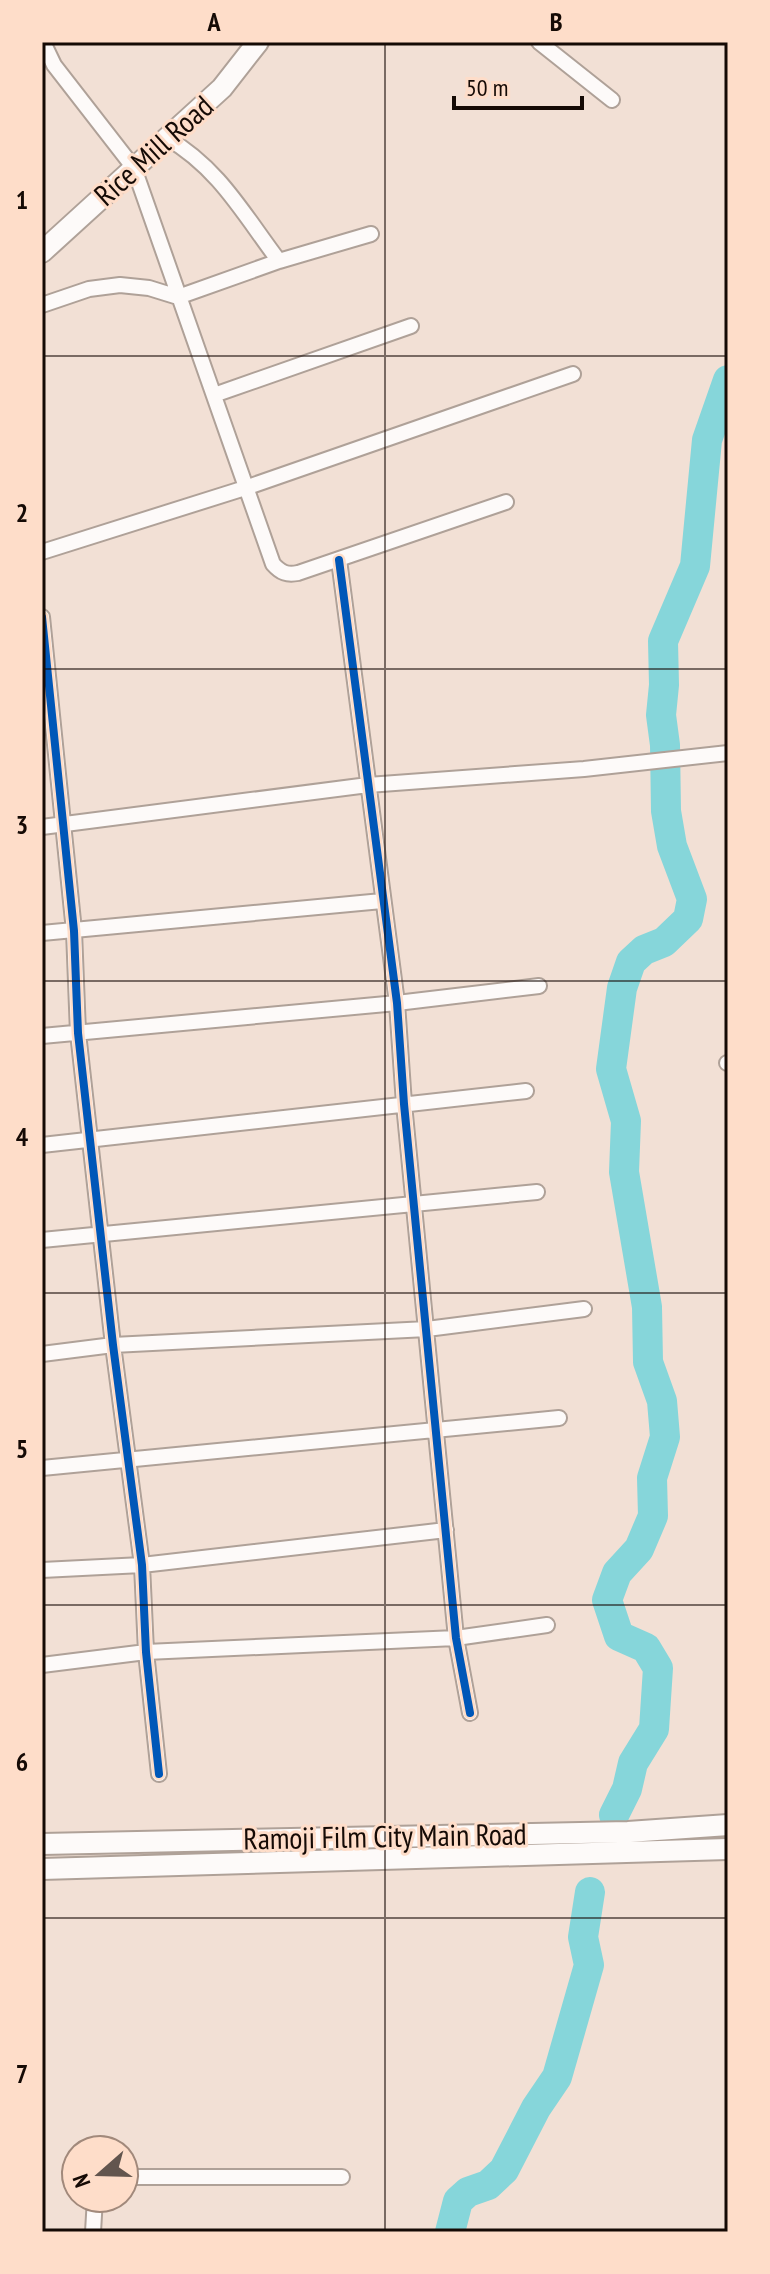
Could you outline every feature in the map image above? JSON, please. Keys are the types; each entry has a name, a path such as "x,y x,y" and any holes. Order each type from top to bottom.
{"street":[{"path":"43,42 46,63 134,168 245,488 273,564 280,572 288,575 298,573 506,502"},
{"name":"Rice Mill Road","path":"42,252 222,88 258,42"},
{"path":"539,42 612,100"},
{"path":"167,138 198,158 214,174 279,261"},
{"path":"42,305 89,289 120,285 149,288 178,297 279,261 371,234"},
{"path":"214,395 411,326"},
{"path":"42,552 245,488 573,374"},
{"path":"339,560 397,1003 456,1638 470,1713"},
{"path":"42,617 74,931 78,1033 113,1345 142,1565 146,1652 159,1774"},
{"path":"42,827 368,785 584,769 728,753"},
{"path":"42,933 382,901"},
{"path":"42,1036 397,1003 539,986"},
{"path":"42,1145 92,1142 526,1091"},
{"path":"42,1240 537,1192"},
{"path":"42,1354 113,1345 427,1329 584,1309"},
{"path":"42,1468 559,1418"},
{"path":"42,1570 142,1565 446,1530"},
{"path":"42,1665 146,1652 456,1638 547,1625"},
{"name":"Ramoji Film City Main Road","path":"42,1844 628,1832 728,1825"},
{"name":"Ramoji Film City Main Road","path":"42,1869 728,1849"},
{"path":"140,2177 342,2177"}],"waterway":[{"path":"614,1815 627,1789 633,1763 654,1729 658,1668 646,1648 619,1636 607,1600 617,1573 639,1549 653,1516 652,1478 665,1437 662,1401 648,1362 647,1307 624,1172 626,1121 611,1069 622,988 631,962 644,950 664,942 688,919 692,899 672,846 666,811 665,745 661,715 663,641 695,566 707,440 728,380"},
{"path":"450,2232 458,2201 468,2192 488,2185 504,2170 536,2108 557,2077 589,1965 583,1937 590,1892"}],"cycle path":[{"path":"339,560 397,1003 456,1638 470,1713"},
{"path":"42,617 74,931 78,1033 113,1345 142,1565 146,1652 159,1774"}]}
